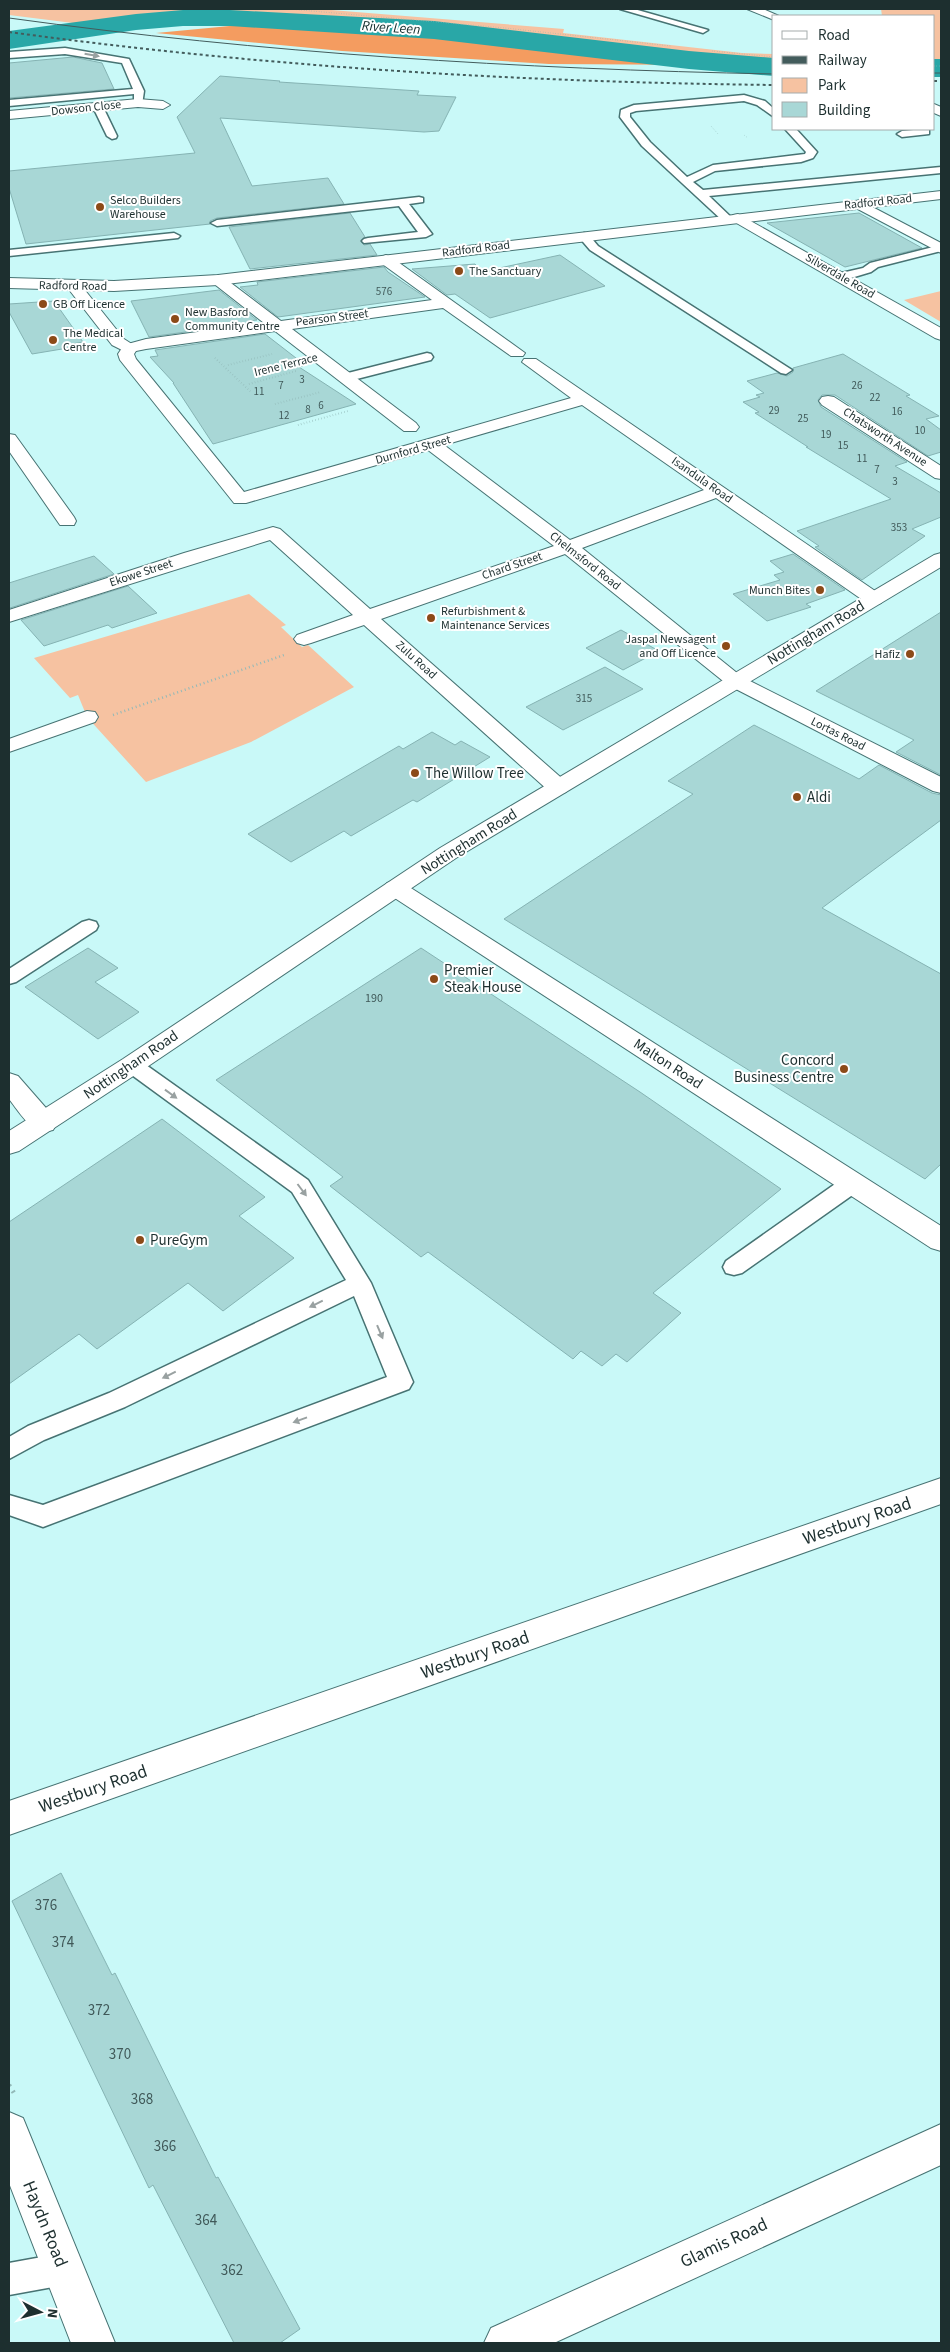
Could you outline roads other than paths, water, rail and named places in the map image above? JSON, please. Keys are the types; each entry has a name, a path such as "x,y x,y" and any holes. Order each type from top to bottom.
{"main road":[{"path":"753,9 772,16"},
{"name":"Dowson Close","path":"9,115 98,107 138,97 163,105"},
{"name":"Radford Road","path":"9,283 75,287 135,286 218,280 732,218 941,195"},
{"path":"859,204 941,249"},
{"name":"Silverdale Road","path":"732,218 841,277 941,335"},
{"name":"Isandula Road","path":"386,260 446,304 874,599"},
{"path":"218,280 410,427"},
{"path":"75,287 118,342 130,348"},
{"name":"Pearson Street","path":"130,348 277,325 446,304"},
{"name":"Durnford Street","path":"130,348 126,354 128,360 240,499 432,445 585,399"},
{"name":"Chatsworth Avenue","path":"828,401 941,474"},
{"path":"9,439 67,521"},
{"name":"Chelmsford Road","path":"432,445 568,547 735,681"},
{"name":"Chard Street","path":"304,639 568,547 718,491"},
{"name":"Zulu Road","path":"273,533 558,787"},
{"name":"Ekowe Street","path":"9,616 191,557 273,533"},
{"name":"Nottingham Road","path":"9,1144 132,1066 396,888 558,787 941,559"},
{"name":"Lortas Road","path":"735,681 941,786"},
{"path":"10,744 87,717"},
{"name":"Malton Road","path":"396,888 941,1240"},
{"path":"9,1082 44,1123"},
{"name":"Westbury Road","path":"9,1818 941,1491"},
{"name":"Haydn Road","path":"9,2132 93,2343"},
{"name":"Glamis Road","path":"506,2343 941,2144"}],"lane":[{"path":"624,9 703,30"},
{"path":"9,55 65,52 126,61 138,97 9,103"},
{"path":"9,60 41,58 65,52"},
{"path":"732,218 700,194 646,144 625,117 625,112 634,108 735,98 761,103 772,112"},
{"path":"98,107 112,136"},
{"path":"687,181 713,168 801,159 809,156 812,152 808,146 791,130"},
{"path":"902,134 925,132"},
{"path":"694,161 705,172"},
{"path":"700,194 941,170"},
{"path":"217,223 419,200"},
{"path":"368,241 426,234 402,202"},
{"path":"9,253 174,236"},
{"path":"411,236 424,255"},
{"path":"584,236 594,248 786,370"},
{"path":"841,277 867,270 874,265 941,249"},
{"path":"349,381 427,357"},
{"path":"9,978 89,926"},
{"path":"9,1505 43,1516 401,1382 360,1283 300,1186 132,1066"},
{"path":"734,1267 853,1183"},
{"path":"9,1449 36,1433 117,1400 360,1283"},
{"path":"9,2279 64,2269"}],"waterway":[{"name":"River Leen","path":"9,40 136,22 183,18 230,18 434,30 689,60 772,67"},
{"name":"River Leen","path":"935,68 941,68"}],"tram line":[{"path":"9,18 200,41 295,50 582,68 772,74"},
{"path":"935,73 941,73"}],"railway":[{"path":"9,32 200,55 391,70 582,80 772,85"},
{"path":"935,81 941,81"}],"place":[{"name":"Selco Builders Warehouse","path":"100,207"},
{"name":"The Sanctuary","path":"459,271"},
{"name":"GB Off Licence","path":"43,304"},
{"name":"New Basford Community Centre","path":"175,319"},
{"name":"The Medical Centre","path":"53,340"},
{"name":"Munch Bites","path":"820,590"},
{"name":"Refurbishment & Maintenance Services","path":"431,618"},
{"name":"Jaspal Newsagent and Off Licence","path":"726,646"},
{"name":"Hafiz","path":"910,654"},
{"name":"The Willow Tree","path":"415,773"},
{"name":"Aldi","path":"797,797"},
{"name":"Premier Steak House","path":"434,979"},
{"name":"Concord Business Centre","path":"844,1069"},
{"name":"PureGym","path":"140,1240"}]}
